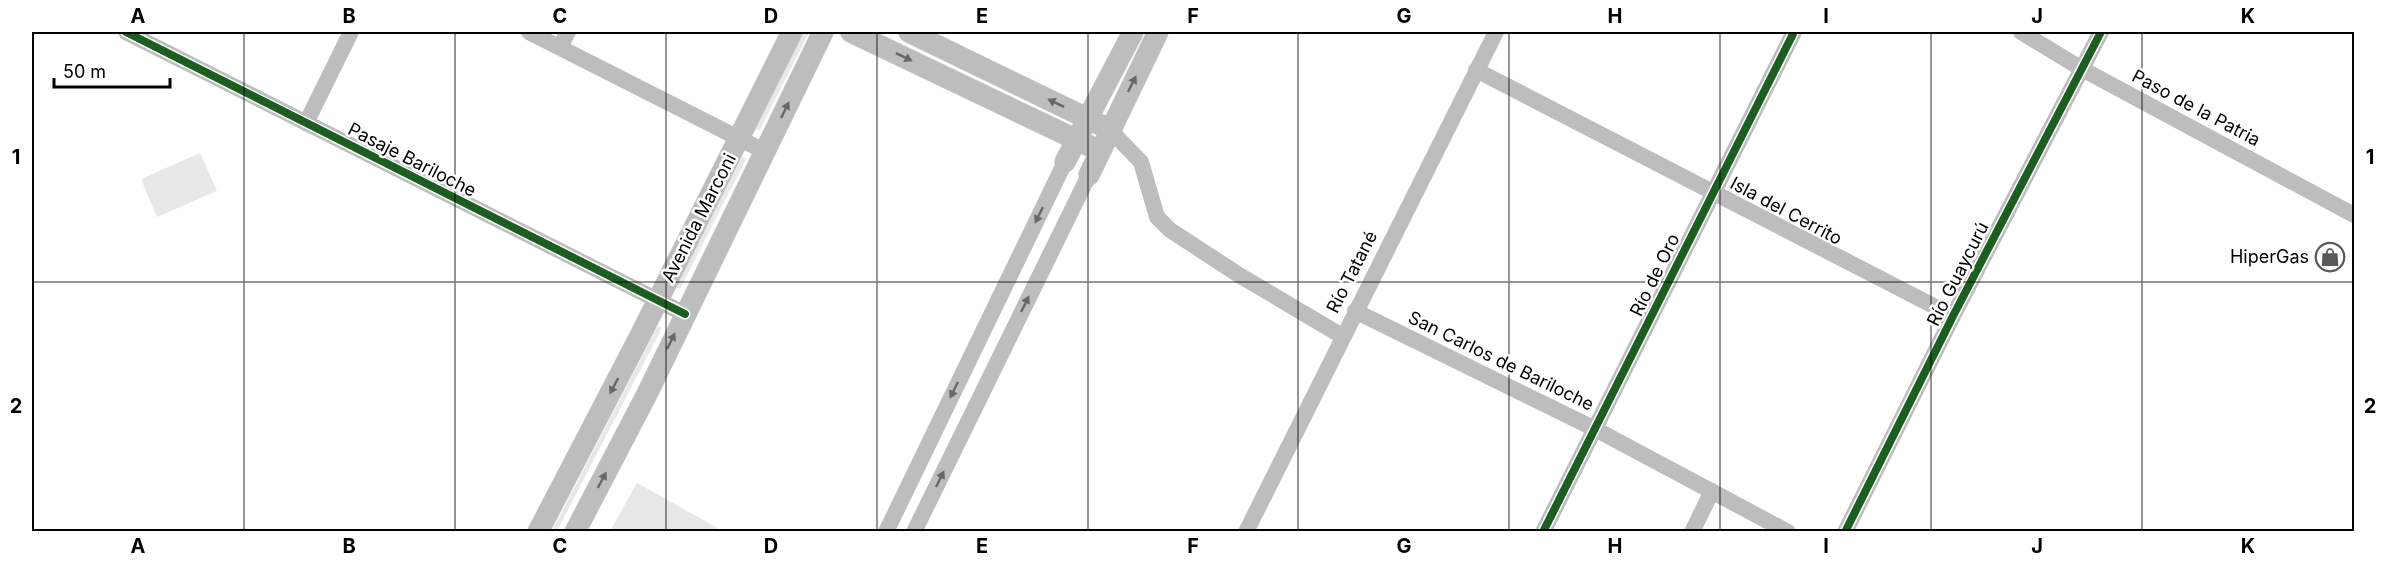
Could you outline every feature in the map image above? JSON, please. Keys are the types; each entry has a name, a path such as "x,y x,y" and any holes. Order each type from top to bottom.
{"main road":[{"name":"Avenida Marconi","path":"538,531 658,301 792,32"},
{"name":"Avenida Marconi","path":"575,531 647,394 823,32"},
{"path":"851,32 1100,151"},
{"path":"909,32 1109,129"},
{"path":"1065,162 1132,32"},
{"path":"1089,175 1109,129 1158,32"}],"street":[{"name":"Pasaje Bariloche","path":"126,32 685,314"},
{"path":"306,123 351,32"},
{"path":"529,32 764,151"},
{"path":"560,47 568,32"},
{"name":"Río Tatané","path":"1246,531 1496,32"},
{"name":"Río de Oro","path":"1543,531 1794,32"},
{"name":"Paso de la Patria","path":"2021,32 2082,69 2355,215"},
{"name":"Río Guaycurú","path":"1845,531 1953,316 2101,32"},
{"name":"Isla del Cerrito","path":"1476,70 1713,190 1953,316"},
{"path":"1109,129 1141,162 1157,217 1170,230 1239,275 1342,336"},
{"path":"886,531 1065,162"},
{"path":"914,531 1089,175"},
{"name":"San Carlos de Bariloche","path":"1355,311 1595,429 1788,531"},
{"path":"1692,531 1712,491"}],"shaded area":[{"path":"804,32 809,32 760,130 756,129"},
{"path":"200,153 217,191 157,217 141,179"},
{"path":"742,157 746,159 680,289 676,287"},
{"path":"658,326 662,328 557,531 552,531"},
{"path":"637,483 723,531 610,531"}],"cycle path":[{"path":"126,32 685,314"},
{"path":"1543,532 1794,32"},
{"path":"1845,532 1953,316 2101,32"}],"place":[{"name":"HiperGas","path":"2330,257"}]}
